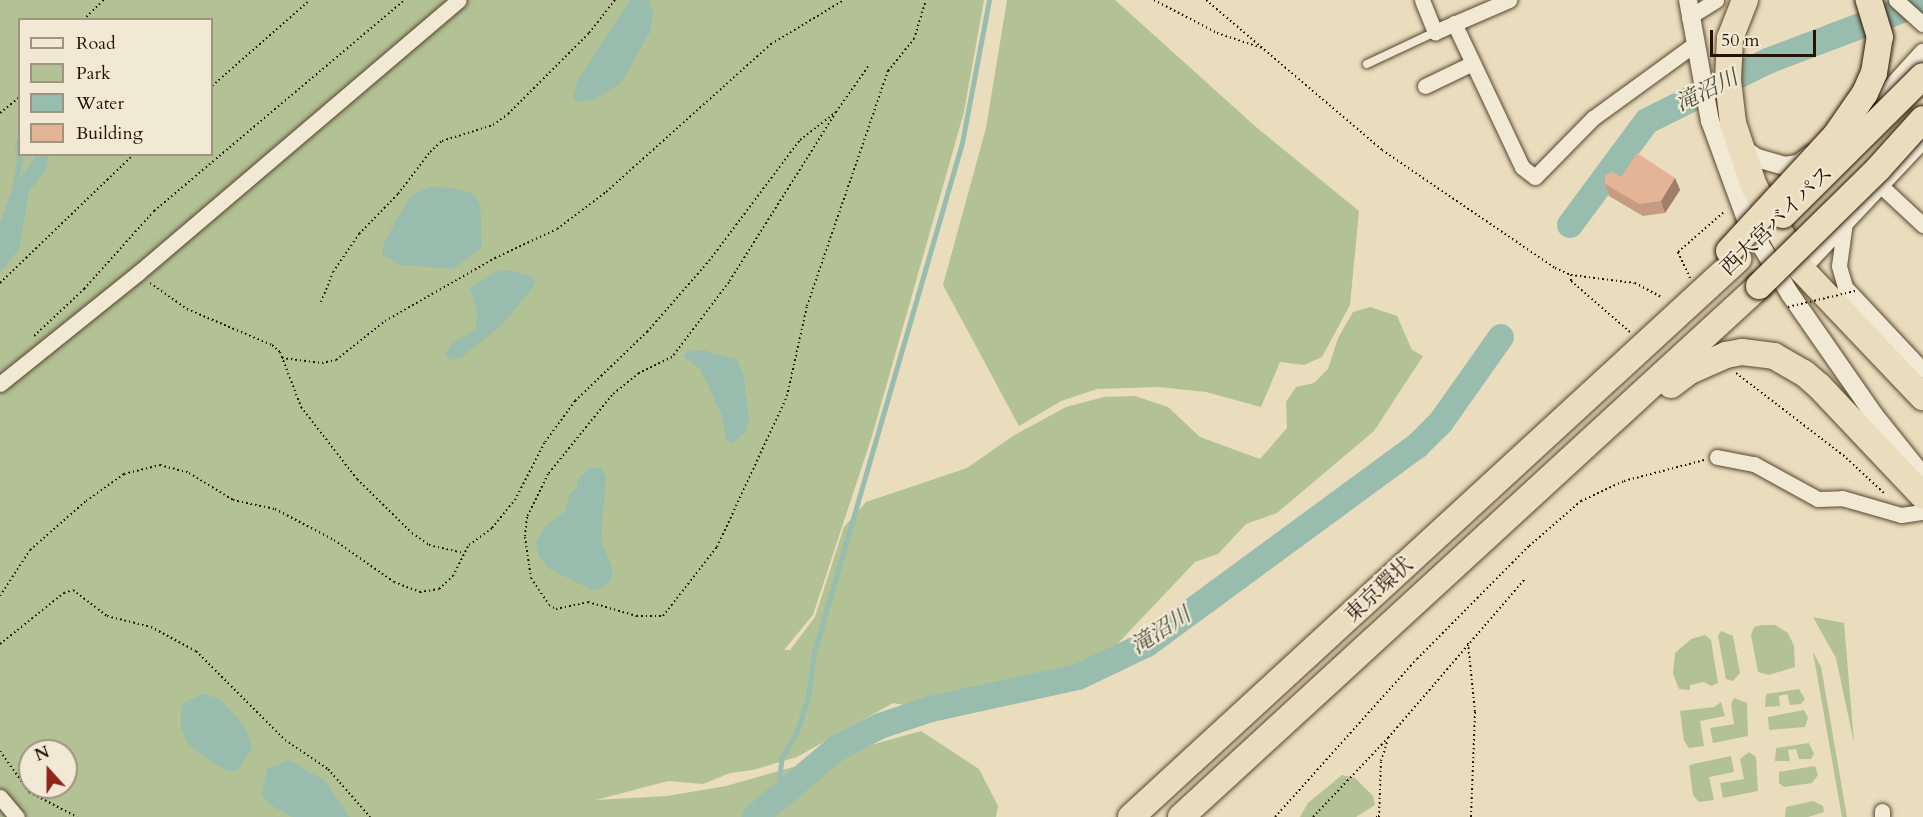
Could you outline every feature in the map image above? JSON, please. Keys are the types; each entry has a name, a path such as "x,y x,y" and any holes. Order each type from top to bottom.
{"highway":[{"path":"1745,0 1730,39 1727,60 1727,130 1771,222 1800,269 1916,366 1923,397"},
{"path":"1733,255 1836,135 1865,93 1874,74 1880,37 1869,0"},
{"name":"西大宮バイパス","path":"1733,255 1853,149 1923,76"},
{"name":"西大宮バイパス","path":"1662,385 1878,170 1923,119"},
{"name":"東京環状","path":"1131,817 1666,326 1733,255"},
{"path":"1662,385 1726,355 1742,352 1774,356 1819,386 1923,496"},
{"name":"東京環状","path":"1181,817 1465,557 1547,499 1662,385"}],"street":[{"path":"0,384 138,273 459,0"},
{"path":"1422,0 1435,32 1509,0"},
{"path":"1716,0 1688,8 1700,72 1727,130 1733,203 1790,294 1874,415 1923,476"},
{"path":"1896,0 1923,24"},
{"path":"1454,23 1522,167 1535,177 1593,118 1695,44"},
{"path":"1727,130 1772,163 1798,164 1872,109 1923,53"},
{"path":"1425,86 1473,63"},
{"path":"1800,269 1923,139"},
{"path":"1880,185 1923,225"},
{"path":"1733,203 1792,277 1844,328 1916,366"},
{"path":"1845,222 1839,266 1845,287 1916,366"},
{"path":"1717,457 1754,464 1818,499 1842,498 1901,515 1923,512"},
{"path":"0,797 17,817"}],"lane":[{"path":"1367,64 1435,32"}],"path":[{"path":"85,18 104,0"},
{"path":"213,85 310,0"},
{"path":"31,339 84,290 154,211 405,0"},
{"path":"321,302 333,272 359,234 398,194 430,152 442,141 493,125 508,114 589,33 615,0"},
{"path":"282,358 322,363 336,360 385,321 495,258 557,229 615,184 771,44 844,0"},
{"path":"868,65 836,112 796,180 685,340 662,364 639,373 612,395 544,481 527,517 525,537 531,578 549,605 556,609 588,602 637,616 663,616 717,547 783,406 793,378 807,306 888,70 914,39 926,0"},
{"path":"1154,0 1217,33 1264,49"},
{"path":"1206,0 1382,150 1555,268 1571,275 1635,283 1661,297"},
{"path":"0,113 18,99"},
{"path":"0,596 30,550 86,501 124,474 160,465 189,473 233,500 275,509 334,540 382,576 414,591 430,592 446,585 463,553 492,528 515,500 545,442 574,401 608,366 633,347 709,261 800,140 836,112"},
{"path":"0,283 132,156"},
{"path":"1690,280 1678,252 1733,203"},
{"path":"138,273 173,302 272,345 282,358 301,407 357,479 412,533 429,545 463,553"},
{"path":"1571,275 1571,281 1636,336"},
{"path":"1788,307 1855,291"},
{"path":"1735,372 1843,456 1887,495"},
{"path":"1275,817 1417,659 1529,546 1581,501 1624,481 1717,457"},
{"path":"1313,817 1388,738 1467,642 1525,579"},
{"path":"0,644 64,593 73,590 107,616 151,627 196,651 285,740 328,769 370,817"},
{"path":"1467,642 1475,712 1471,817"},
{"path":"1376,817 1379,817 1381,761 1388,738"},
{"path":"0,751 29,792 76,817"}],"green space":[{"path":"0,0 984,0 964,112 872,436 813,615 784,650 790,650 815,617 844,527 866,502 967,468 1013,436 1066,407 1104,397 1135,396 1168,407 1200,437 1260,459 1287,428 1286,402 1296,387 1314,383 1328,369 1338,338 1353,312 1370,307 1397,316 1412,350 1423,356 1374,431 1277,513 1246,524 1218,554 1195,562 1105,657 993,688 910,706 893,703 797,757 753,770 730,773 703,784 668,781 596,800 667,796 726,786 921,731 979,769 998,806 996,817 0,817"},
{"path":"1007,0 1115,0 1256,127 1359,211 1350,305 1322,357 1304,365 1280,362 1261,407 1206,392 1159,387 1097,389 1061,401 1019,426 943,285 986,128"},
{"path":"1813,617 1844,623 1854,743 1836,658"},
{"path":"1775,625 1788,633 1794,646 1795,667 1769,675 1758,672 1751,635 1754,627"},
{"path":"1721,631 1733,636 1740,673 1733,681 1726,679 1718,636"},
{"path":"1705,635 1711,640 1718,683 1711,686 1704,682 1690,685 1690,690 1679,689 1673,674 1675,653 1691,639"},
{"path":"1813,652 1821,667 1847,817 1842,817"},
{"path":"1799,689 1805,699 1801,704 1790,705 1787,694 1779,696 1780,706 1765,707 1766,694"},
{"path":"1734,698 1747,703 1748,736 1713,743 1710,728 1734,724 1731,704"},
{"path":"1721,702 1725,716 1700,721 1704,746 1689,748 1684,741 1680,711 1714,707"},
{"path":"1804,710 1808,718 1805,727 1769,730 1768,717"},
{"path":"1809,743 1814,754 1811,759 1799,759 1796,749 1788,750 1790,761 1775,761 1776,748"},
{"path":"1749,752 1756,757 1758,791 1723,798 1720,783 1744,779 1740,759"},
{"path":"1731,756 1734,772 1709,777 1714,800 1699,802 1693,795 1689,765"},
{"path":"1815,766 1818,775 1812,783 1784,787 1779,783 1779,772"},
{"path":"1342,775 1355,778 1373,796 1375,805 1356,817 1300,817 1308,803"},
{"path":"1813,801 1823,806 1824,812 1808,817 1785,817 1786,807"}],"water":[{"path":"630,0 649,0 653,13 650,32 620,84 593,100 577,102 573,97 578,80"},
{"path":"18,138 18,156 22,156 23,161 19,180 35,156 49,156 45,172 29,191 19,249 0,272 0,223 12,189 17,162 15,143"},
{"path":"430,187 455,188 473,194 480,204 482,247 453,269 400,265 382,255 384,243 410,196"},
{"path":"509,270 530,276 535,281 534,286 501,326 460,358 450,360 445,354 453,343 476,329 477,313 470,287 499,271"},
{"path":"703,350 737,360 743,374 749,419 746,431 733,444 727,442 721,413 700,369 683,356 686,352"},
{"path":"589,468 600,468 606,476 601,539 612,568 612,578 604,587 592,590 548,568 538,555 536,542 546,526 565,511 570,493 577,488 578,479"},
{"path":"202,694 221,699 246,729 252,749 238,770 230,772 213,763 188,744 181,728 181,709 184,703"},
{"path":"289,760 325,781 350,817 292,817 269,804 262,794 267,769"}],"building":[{"path":"1637,153 1675,178 1661,201 1639,204 1605,184 1605,175 1612,172 1621,177"}],"waterway":[{"path":"777,796 782,757 796,734 808,697 814,653 962,143 989,0"},
{"name":"滝沼川","path":"1570,225 1647,121 1768,61 1923,2"},
{"name":"滝沼川","path":"755,817 837,748 880,726 931,709 1078,677 1147,644 1417,446 1441,422 1501,337"}]}
